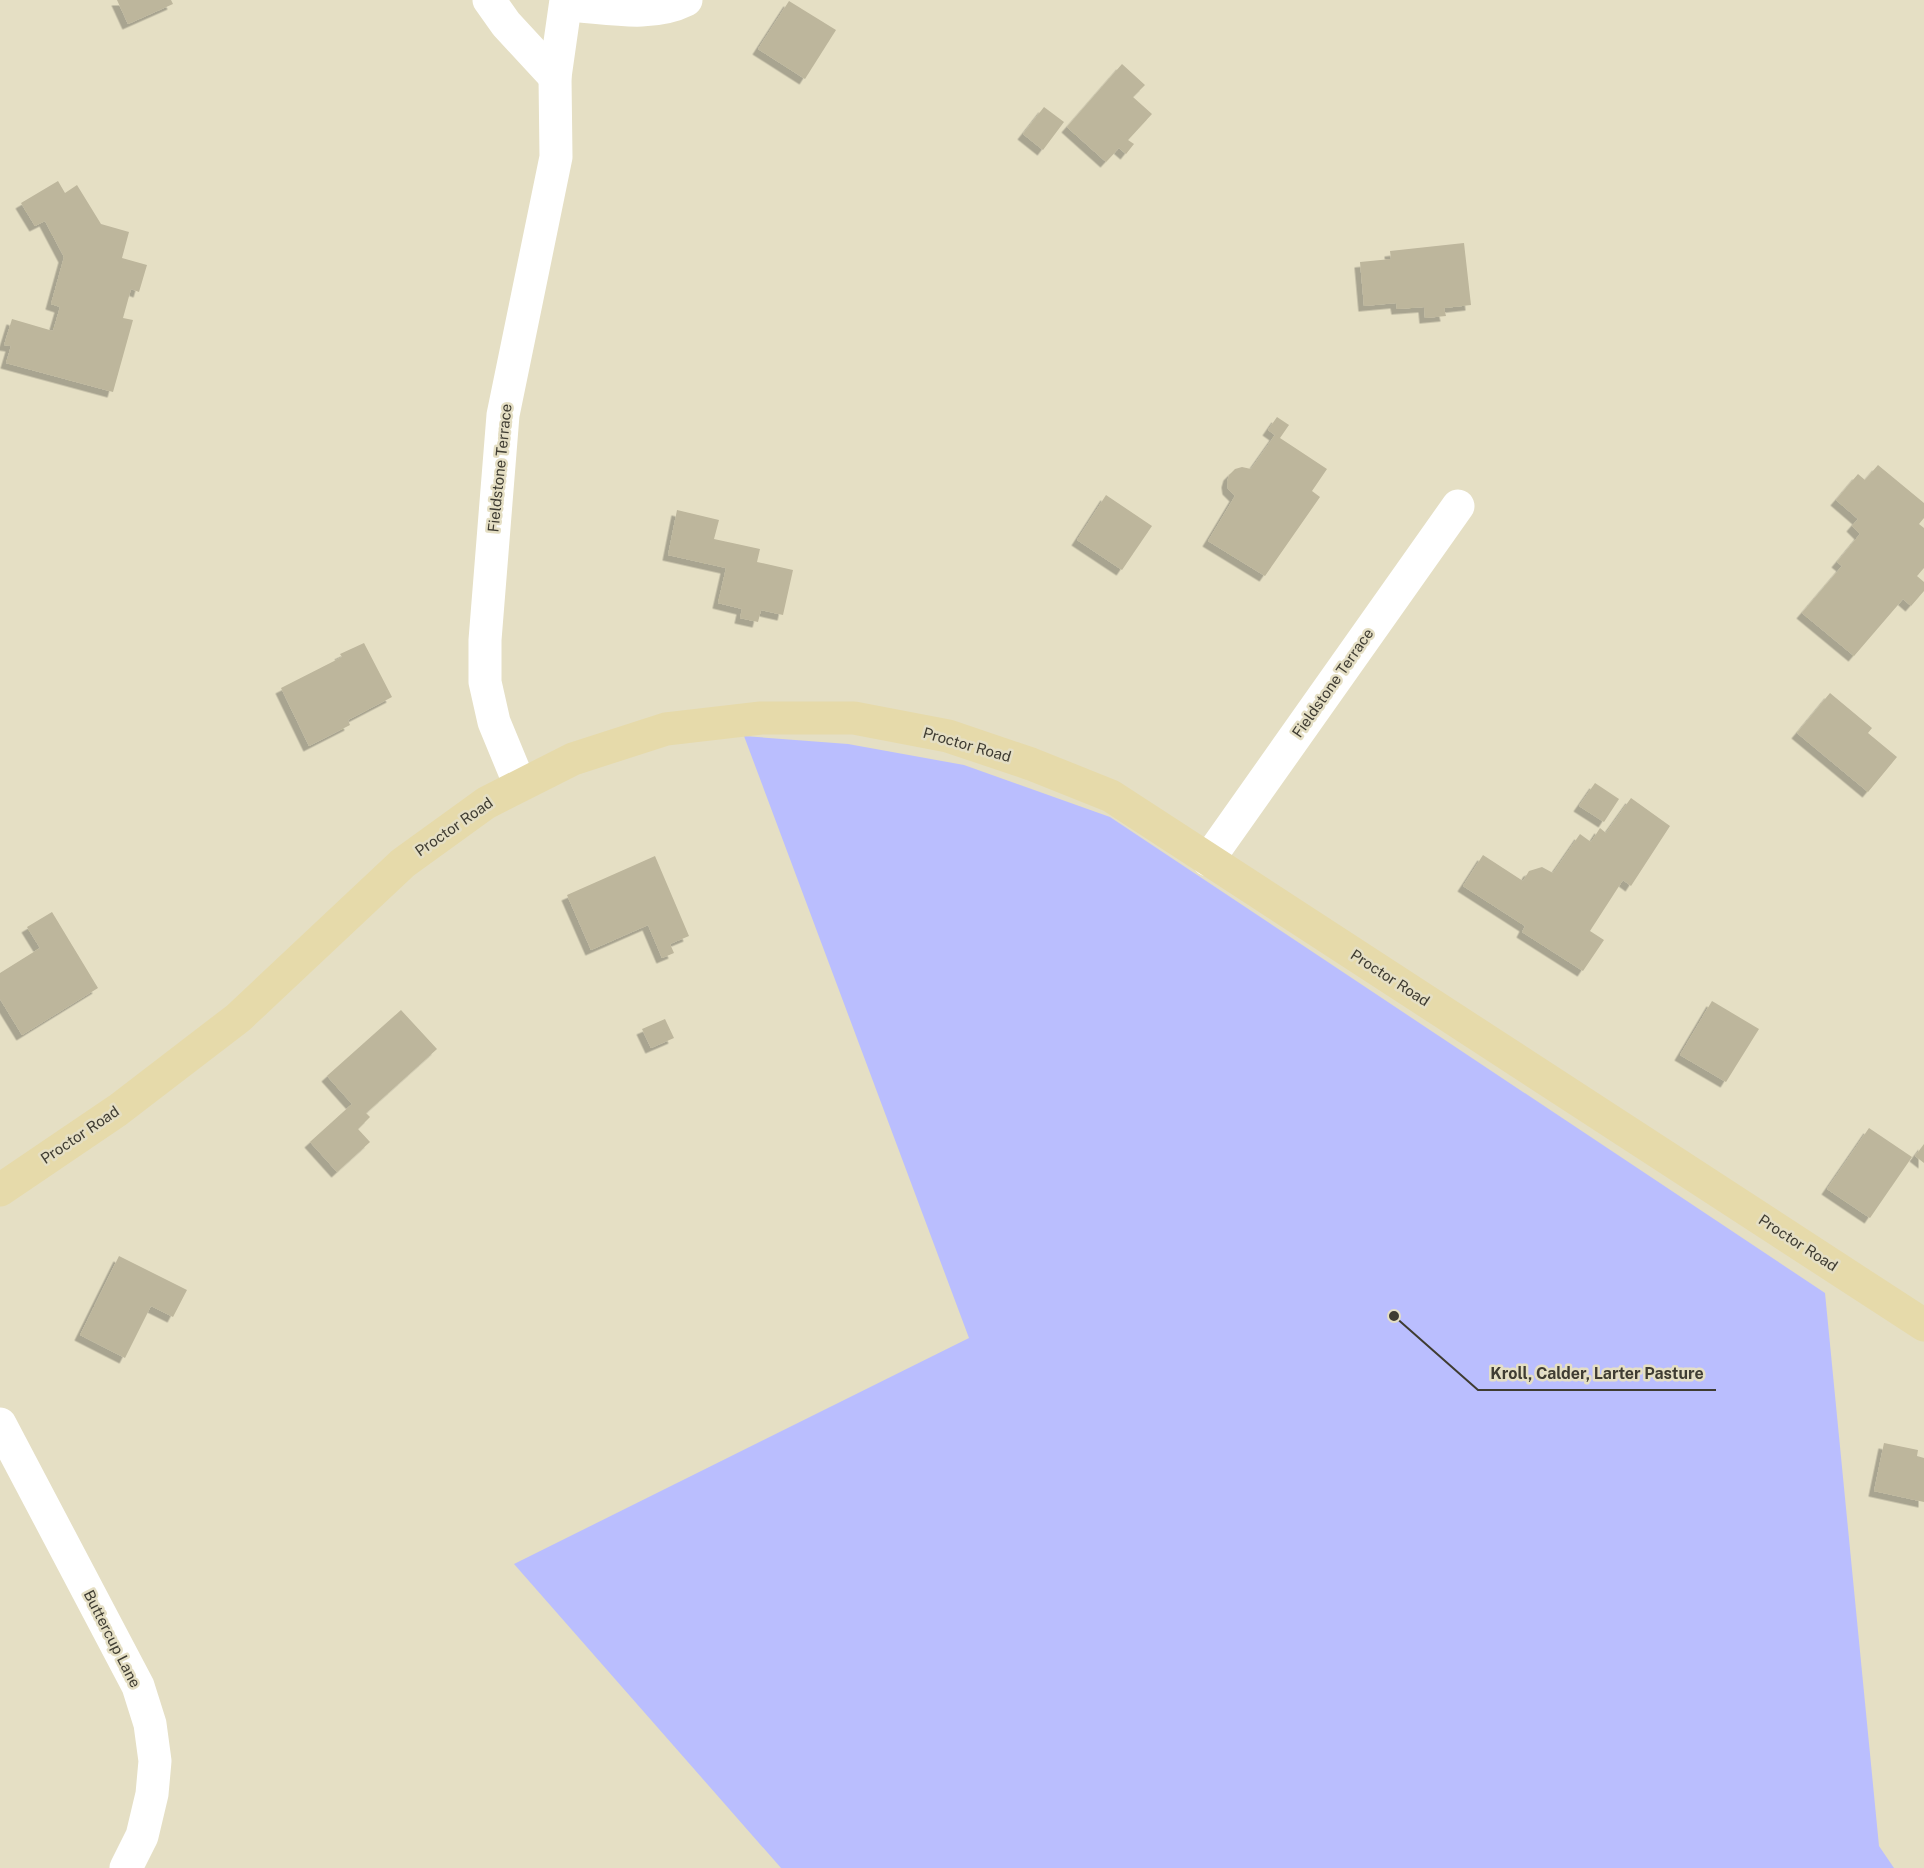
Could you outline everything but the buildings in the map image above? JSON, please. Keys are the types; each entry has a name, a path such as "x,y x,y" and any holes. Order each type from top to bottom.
{"main road":[{"name":"Proctor Road","path":"0,1190 117,1110 238,1018 403,863 486,803 573,759 666,729 761,718 854,718 948,736 1032,764 1111,796 1924,1325"}],"street":[{"path":"489,0 506,24 555,77"},
{"path":"566,2 635,11 672,7 686,0"},
{"name":"Fieldstone Terrace","path":"520,785 494,722 485,682 484,640 503,415 556,157 555,77 566,2"},
{"name":"Fieldstone Terrace","path":"1208,860 1458,506"},
{"name":"Buttercup Lane","path":"0,1424 138,1686 150,1724 155,1761 152,1794 142,1836 126,1868"}],"shaded area":[{"path":"744,736 848,744 964,765 1110,817 1825,1293 1879,1846 1894,1868 781,1868 514,1564 969,1338"}],"place":[{"name":"Kroll, Calder, Larter Pasture","path":"1394,1316"}]}
